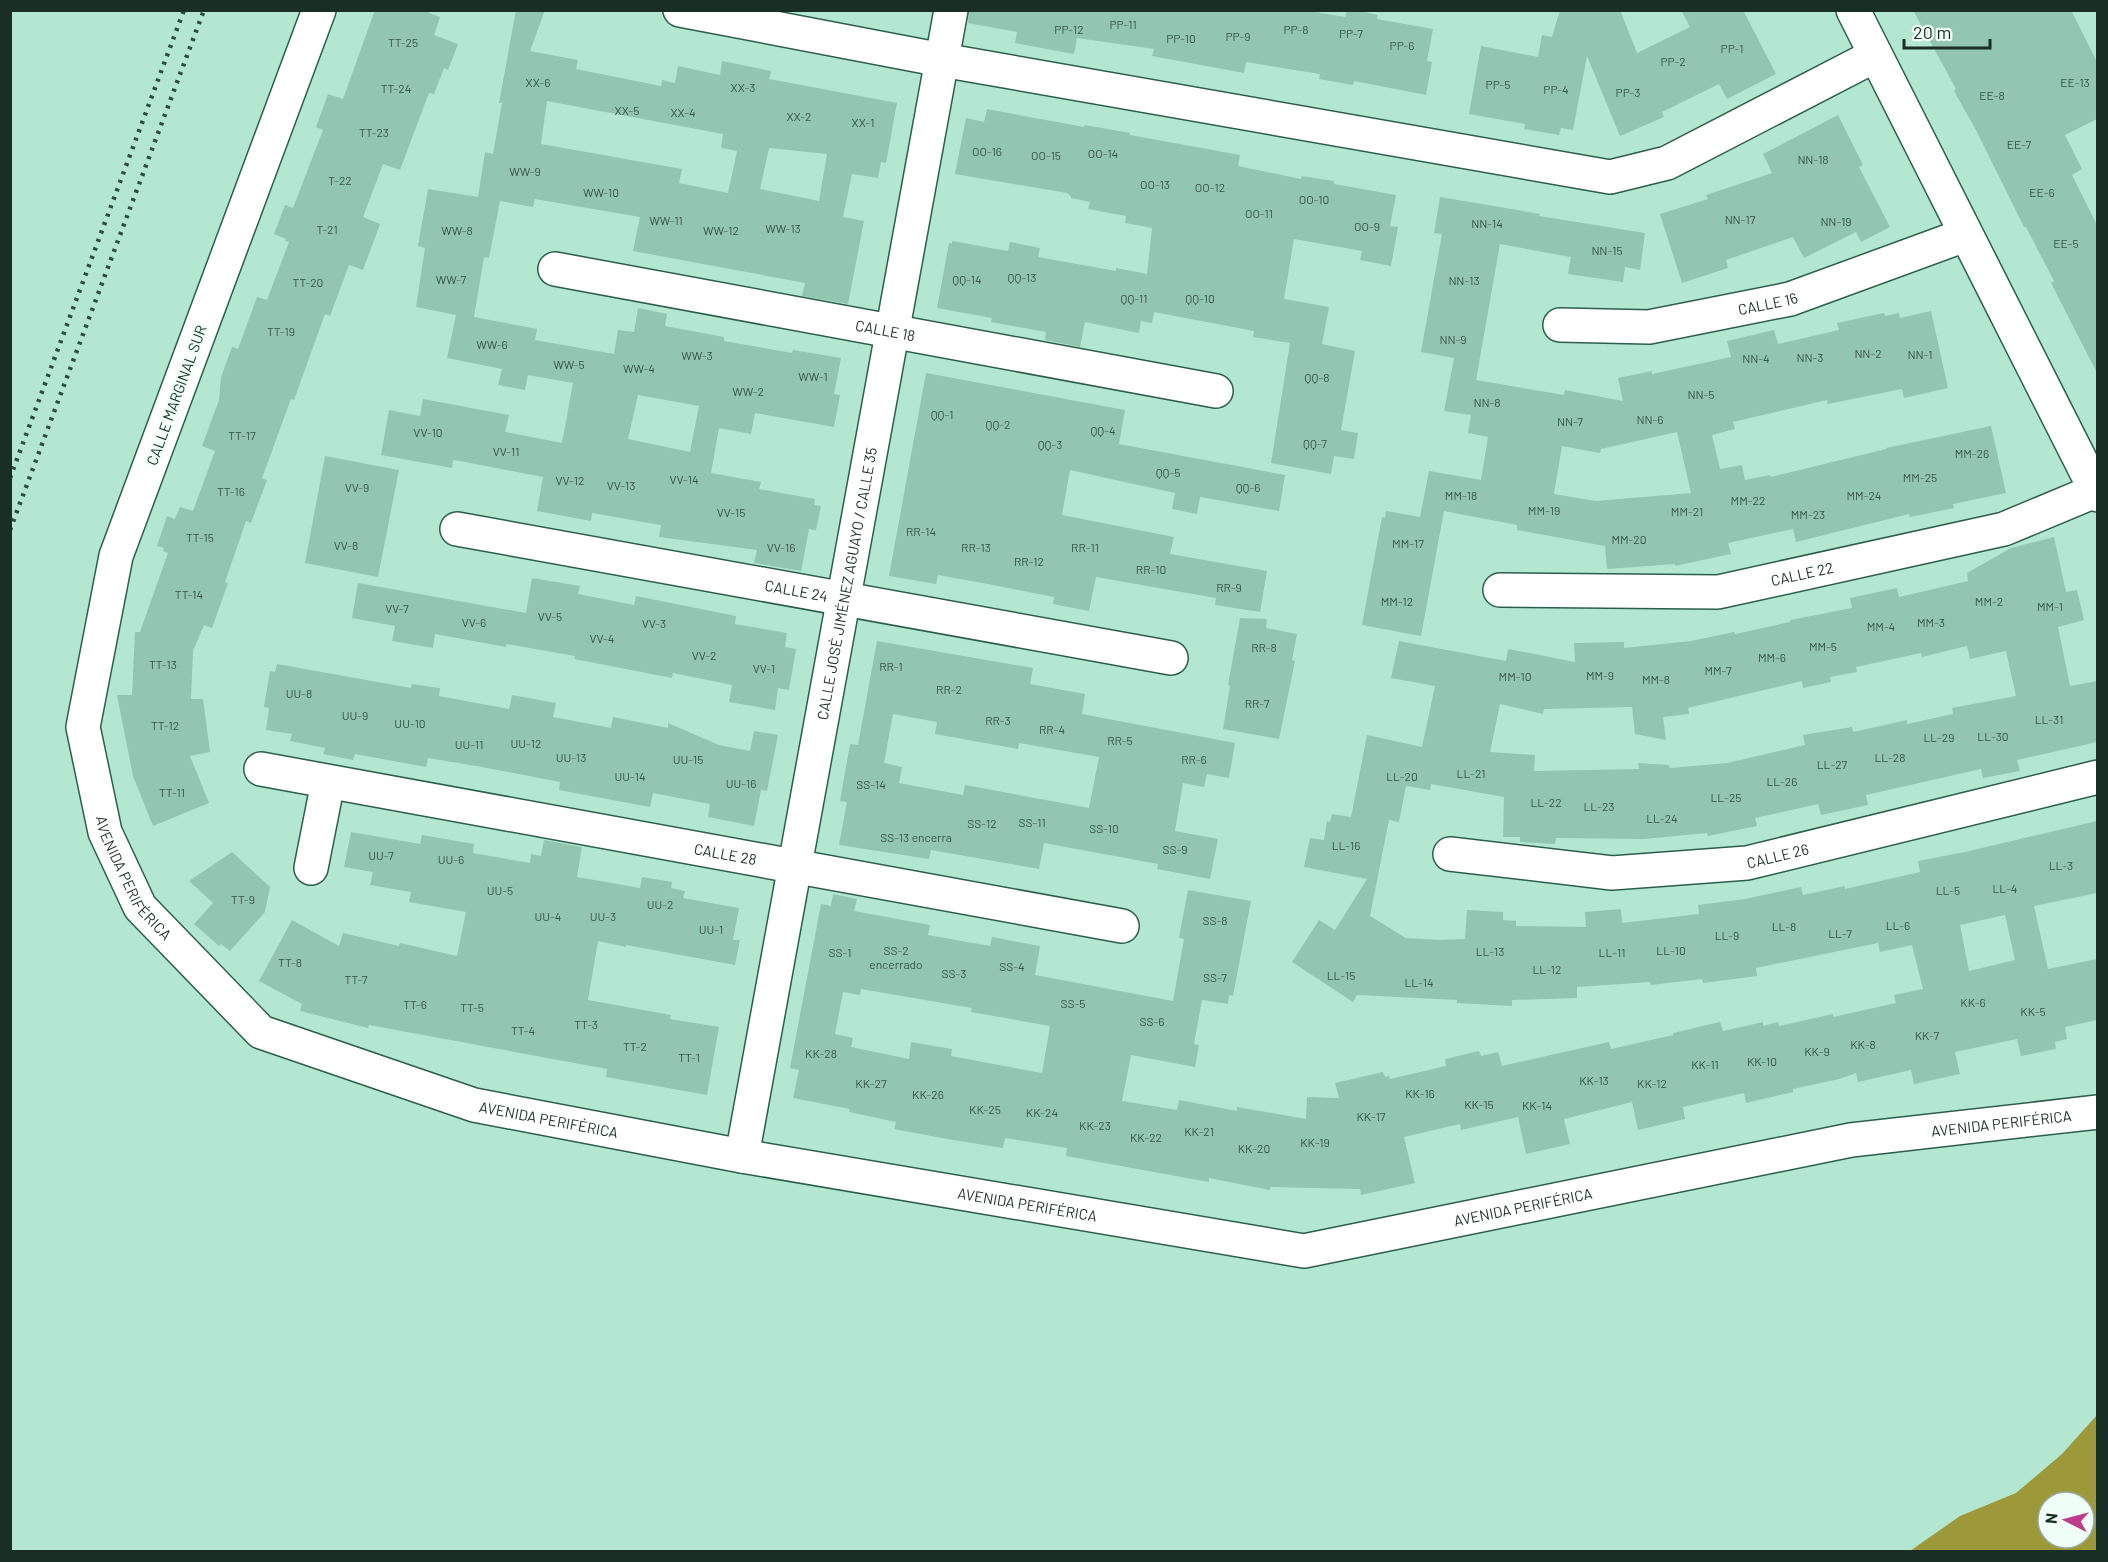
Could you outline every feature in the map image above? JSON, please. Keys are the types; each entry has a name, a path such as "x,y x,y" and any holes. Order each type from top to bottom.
{"street":[{"name":"CALLE MARGINAL SUR","path":"96,790 83,727 116,556 319,10"},
{"path":"680,10 942,60 1610,177 1666,163 1874,56"},
{"name":"CALLE JOSÉ JIMÉNEZ AGUAYO / CALLE 35","path":"742,1156 951,10"},
{"path":"1852,10 2096,493"},
{"name":"CALLE 16","path":"1560,325 1649,327 1790,299 1965,235"},
{"name":"CALLE 18","path":"555,269 1216,391"},
{"name":"CALLE 22","path":"1500,590 1718,592 2004,529 2096,493"},
{"name":"CALLE 24","path":"457,529 1171,658"},
{"name":"CALLE 28","path":"261,769 1122,926"},
{"name":"CALLE 26","path":"1450,854 1612,873 1747,863 2097,777"},
{"path":"311,868 328,782"},
{"name":"AVENIDA PERIFÉRICA","path":"96,790 105,832 140,907 261,1032 474,1105 742,1156 1304,1251 1851,1140 2097,1112"}],"shaded area":[{"path":"2097,1415 2097,1551 1910,1551 1960,1516 2016,1493 2062,1454"}],"building":[{"path":"375,10 422,10 440,17 434,35 458,44 448,70 444,68 434,94 429,93 400,170 383,164 363,217 380,224 363,270 349,265 330,316 325,314 294,400 291,399 262,478 267,480 251,523 246,521 212,628 204,625 193,651 191,699 203,699 210,752 190,756 209,803 153,826 133,776 117,695 132,695 135,632 140,632 168,553 163,551 164,548 157,546 167,516 175,519 180,507 193,511 215,451 202,446 219,400 221,377 232,347 238,349 257,297 267,300 289,242 274,234 285,205 293,208 323,130 316,127 328,94 343,99"},
{"path":"516,10 545,10 530,51 578,60 576,69 661,86 662,80 675,83 678,66 720,75 722,61 771,71 769,79 897,103 886,163 881,162 878,178 852,174 843,217 864,221 848,304 802,296 805,283 633,251 640,217 535,199 533,207 500,201 489,258 484,257 474,317 537,329 535,340 614,354 618,330 634,332 638,308 667,314 665,326 724,337 724,341 792,353 793,350 841,358 834,394 840,395 834,427 755,413 751,434 719,428 711,473 761,482 759,489 815,499 814,505 821,506 816,530 809,529 801,571 754,563 757,550 659,537 661,525 592,513 591,521 537,511 543,477 453,460 452,468 381,455 389,410 420,416 423,399 509,415 505,432 562,443 573,383 528,375 525,390 498,385 502,369 447,358 456,315 416,307 425,248 418,246 428,189 478,197 485,152 493,154 502,103 499,103","holes":["547,101 723,134 721,148 737,151 728,193 679,183 682,169 541,144","769,148 827,154 819,201 760,189","638,395 699,406 690,452 628,439"]},
{"path":"969,10 1302,10 1345,17 1347,10 1355,10 1378,15 1377,19 1433,29 1427,61 1432,62 1426,95 1354,81 1353,85 1319,79 1320,74 1246,62 1244,73 1152,56 1154,49 1077,38 1074,54 1015,43 1017,32 968,23"},
{"path":"1560,10 1620,10 1637,53 1690,27 1681,10 1743,10 1776,74 1727,99 1719,84 1662,112 1664,117 1620,136 1587,56 1573,130 1561,128 1559,135 1524,129 1525,124 1469,114 1481,46 1538,57 1542,35 1552,37"},
{"path":"1913,10 2071,10 2097,62 2097,119 2065,135 2082,169 2072,175 2097,225 2097,373 2051,283 2054,281"},
{"path":"987,109 1130,133 1130,135 1240,155 1238,166 1301,179 1302,176 1334,181 1334,184 1396,195 1390,226 1398,227 1391,266 1360,260 1362,251 1294,239 1284,299 1329,307 1322,344 1355,351 1341,430 1358,433 1354,459 1334,456 1331,474 1271,463 1290,343 1253,337 1254,331 1154,312 1152,323 1141,321 1139,333 1085,322 1080,347 1045,340 1046,332 991,322 992,318 937,308 949,243 952,244 952,241 1008,251 1010,242 1040,248 1038,257 1116,271 1116,268 1147,274 1152,228 1125,223 1126,216 1088,209 1090,202 1071,198 1067,193 955,174 966,118 984,122"},
{"path":"1838,115 1863,165 1859,167 1890,227 1861,242 1856,232 1804,258 1793,237 1726,260 1728,268 1682,283 1660,214 1708,199 1706,195 1772,173 1763,154"},
{"path":"1440,197 1645,233 1640,270 1625,267 1623,282 1568,274 1571,257 1500,244 1476,380 1564,395 1565,390 1623,401 1618,378 1652,371 1652,374 1731,357 1727,341 1774,330 1778,344 1839,330 1837,323 1884,313 1885,316 1899,313 1900,318 1931,311 1948,388 1904,398 1902,389 1828,404 1827,400 1733,422 1735,429 1712,435 1720,469 1742,465 1745,480 1770,475 1771,477 1886,448 1991,426 2006,493 1953,504 1954,508 1910,517 1909,514 1796,542 1793,529 1728,543 1731,554 1675,566 1675,564 1607,569 1605,546 1517,530 1517,525 1444,511 1421,636 1362,625 1382,517 1385,518 1386,511 1420,517 1429,471 1481,480 1488,437 1468,433 1471,415 1444,411 1454,358 1421,352 1442,234 1434,233","holes":["1677,432 1691,493 1596,501 1554,494 1562,446 1600,453 1601,449"]},
{"path":"926,373 1125,410 1119,444 1285,475 1279,511 1200,497 1197,514 1172,509 1175,493 1070,470 1062,515 1174,537 1170,554 1267,571 1260,612 1215,605 1216,598 1096,577 1089,611 1053,604 1054,597 938,575 936,584 889,576"},
{"path":"325,456 399,470 378,577 305,563"},
{"path":"2054,537 2066,592 2077,590 2084,620 2058,627 2070,686 2097,681 2097,742 2017,760 2020,771 1983,778 1981,769 1866,795 1868,805 1821,815 1818,804 1755,818 1757,826 1708,836 1707,833 1644,839 1556,838 1555,844 1520,842 1520,837 1503,837 1504,797 1431,784 1430,790 1406,786 1399,822 1389,820 1370,916 1406,938 1439,940 1465,939 1467,910 1503,912 1503,920 1516,921 1516,926 1586,927 1585,912 1621,909 1622,923 1699,914 1698,905 1745,899 1801,887 1803,895 1845,886 1845,889 1920,872 1918,861 2097,821 2097,893 2034,906 2048,969 2097,959 2097,1020 2065,1027 2067,1039 2055,1042 2056,1049 2021,1056 2017,1039 1955,1052 1960,1074 1914,1084 1911,1070 1858,1082 1856,1073 1746,1103 1744,1093 1683,1107 1685,1119 1638,1130 1632,1102 1564,1119 1570,1144 1526,1154 1518,1117 1461,1130 1460,1124 1404,1137 1415,1183 1361,1195 1360,1189 1270,1187 1270,1190 1209,1178 1209,1182 1066,1156 1067,1148 1005,1138 1003,1148 947,1139 894,1129 896,1122 849,1112 850,1109 793,1098 799,1070 790,1068 821,904 831,906 833,894 857,899 854,911 930,925 928,935 990,946 992,937 1040,946 1035,975 1173,1001 1184,939 1179,938 1188,890 1251,901 1233,996 1229,995 1228,1004 1202,1000 1194,1044 1199,1045 1195,1067 1131,1055 1122,1101 1177,1110 1179,1100 1237,1111 1237,1107 1306,1119 1307,1097 1339,1098 1335,1083 1383,1072 1385,1077 1389,1076 1390,1079 1446,1066 1445,1059 1479,1051 1481,1056 1498,1052 1502,1066 1609,1042 1611,1049 1720,1022 1723,1031 1763,1022 1763,1026 1778,1022 1779,1026 1896,1003 1894,995 1923,989 1912,945 1880,952 1878,943 1756,968 1757,976 1703,983 1702,979 1651,985 1650,982 1577,987 1577,998 1512,1000 1512,1006 1457,1003 1457,1000 1357,995 1353,1002 1292,962 1319,920 1335,930 1367,879 1304,867 1310,838 1324,840 1327,821 1330,822 1332,814 1351,817 1367,735 1422,747 1435,686 1391,678 1399,641 1506,661 1508,649 1575,662 1574,643 1624,642 1624,648 1691,641 1734,632 1735,634 1852,608 1850,598 1897,588 1899,597 1968,581 1967,573 2011,548","holes":["1967,646 1970,659 2006,651 2016,696 1952,708 1953,714 1907,724 1907,720 1853,732 1852,727 1803,735 1805,745 1727,763 1670,768 1669,765 1638,763 1639,769 1534,771 1535,755 1490,752 1500,704 1543,714 1544,709 1632,707 1635,734 1666,740 1663,717 1689,714 1688,708 1802,681 1803,688 1831,682 1830,677 1857,672 1856,667 1921,653 1922,657","2005,915 2015,960 1969,971 1960,925","861,989 972,1008 971,1012 1050,1026 1042,1073 951,1056 952,1049 911,1042 909,1059 851,1047 853,1038 835,1034 843,992 860,995"]},
{"path":"532,578 580,586 578,594 634,605 636,596 736,616 735,624 787,633 785,647 796,649 789,690 778,688 775,710 729,702 732,685 673,673 672,678 574,659 575,656 506,644 506,647 435,634 433,648 392,641 395,626 352,618 358,583 526,613"},
{"path":"1240,618 1267,619 1266,628 1297,634 1292,660 1295,661 1279,739 1223,729"},
{"path":"877,641 1033,668 1030,684 1085,694 1082,714 1235,743 1229,778 1207,774 1204,787 1183,783 1175,831 1218,839 1210,879 1157,869 1158,864 1044,843 1039,869 931,850 929,859 839,845 847,802 840,801 850,744 858,745","holes":["893,714 937,722 935,734 1018,749 1019,743 1099,757 1089,808 965,785 963,795 899,783 902,767 884,763"]},
{"path":"277,664 411,688 412,684 440,688 439,696 509,709 512,695 556,703 553,717 611,728 613,717 668,728 668,723 719,745 750,751 754,731 778,735 767,791 761,790 754,826 708,817 710,804 653,793 650,807 559,790 560,782 428,758 426,767 355,754 353,760 323,754 325,748 290,741 292,734 266,730 269,708 264,707 270,671 275,672"},
{"path":"351,832 420,844 422,835 474,844 473,853 530,863 531,854 541,856 544,840 582,847 577,877 640,888 642,877 672,882 671,888 685,891 683,898 739,908 733,940 740,940 735,965 598,941 588,1000 671,1015 670,1019 719,1027 707,1095 606,1077 607,1069 369,1025 368,1028 300,1011 302,1004 259,981 292,920 339,946 343,933 457,956 466,912 409,902 411,892 370,885 373,872 344,867"},
{"path":"232,852 270,887 265,912 230,951 221,944 219,946 194,924 213,903 189,881"}],"railway":[{"path":"10,478 184,10"},
{"path":"10,530 204,10"}]}
